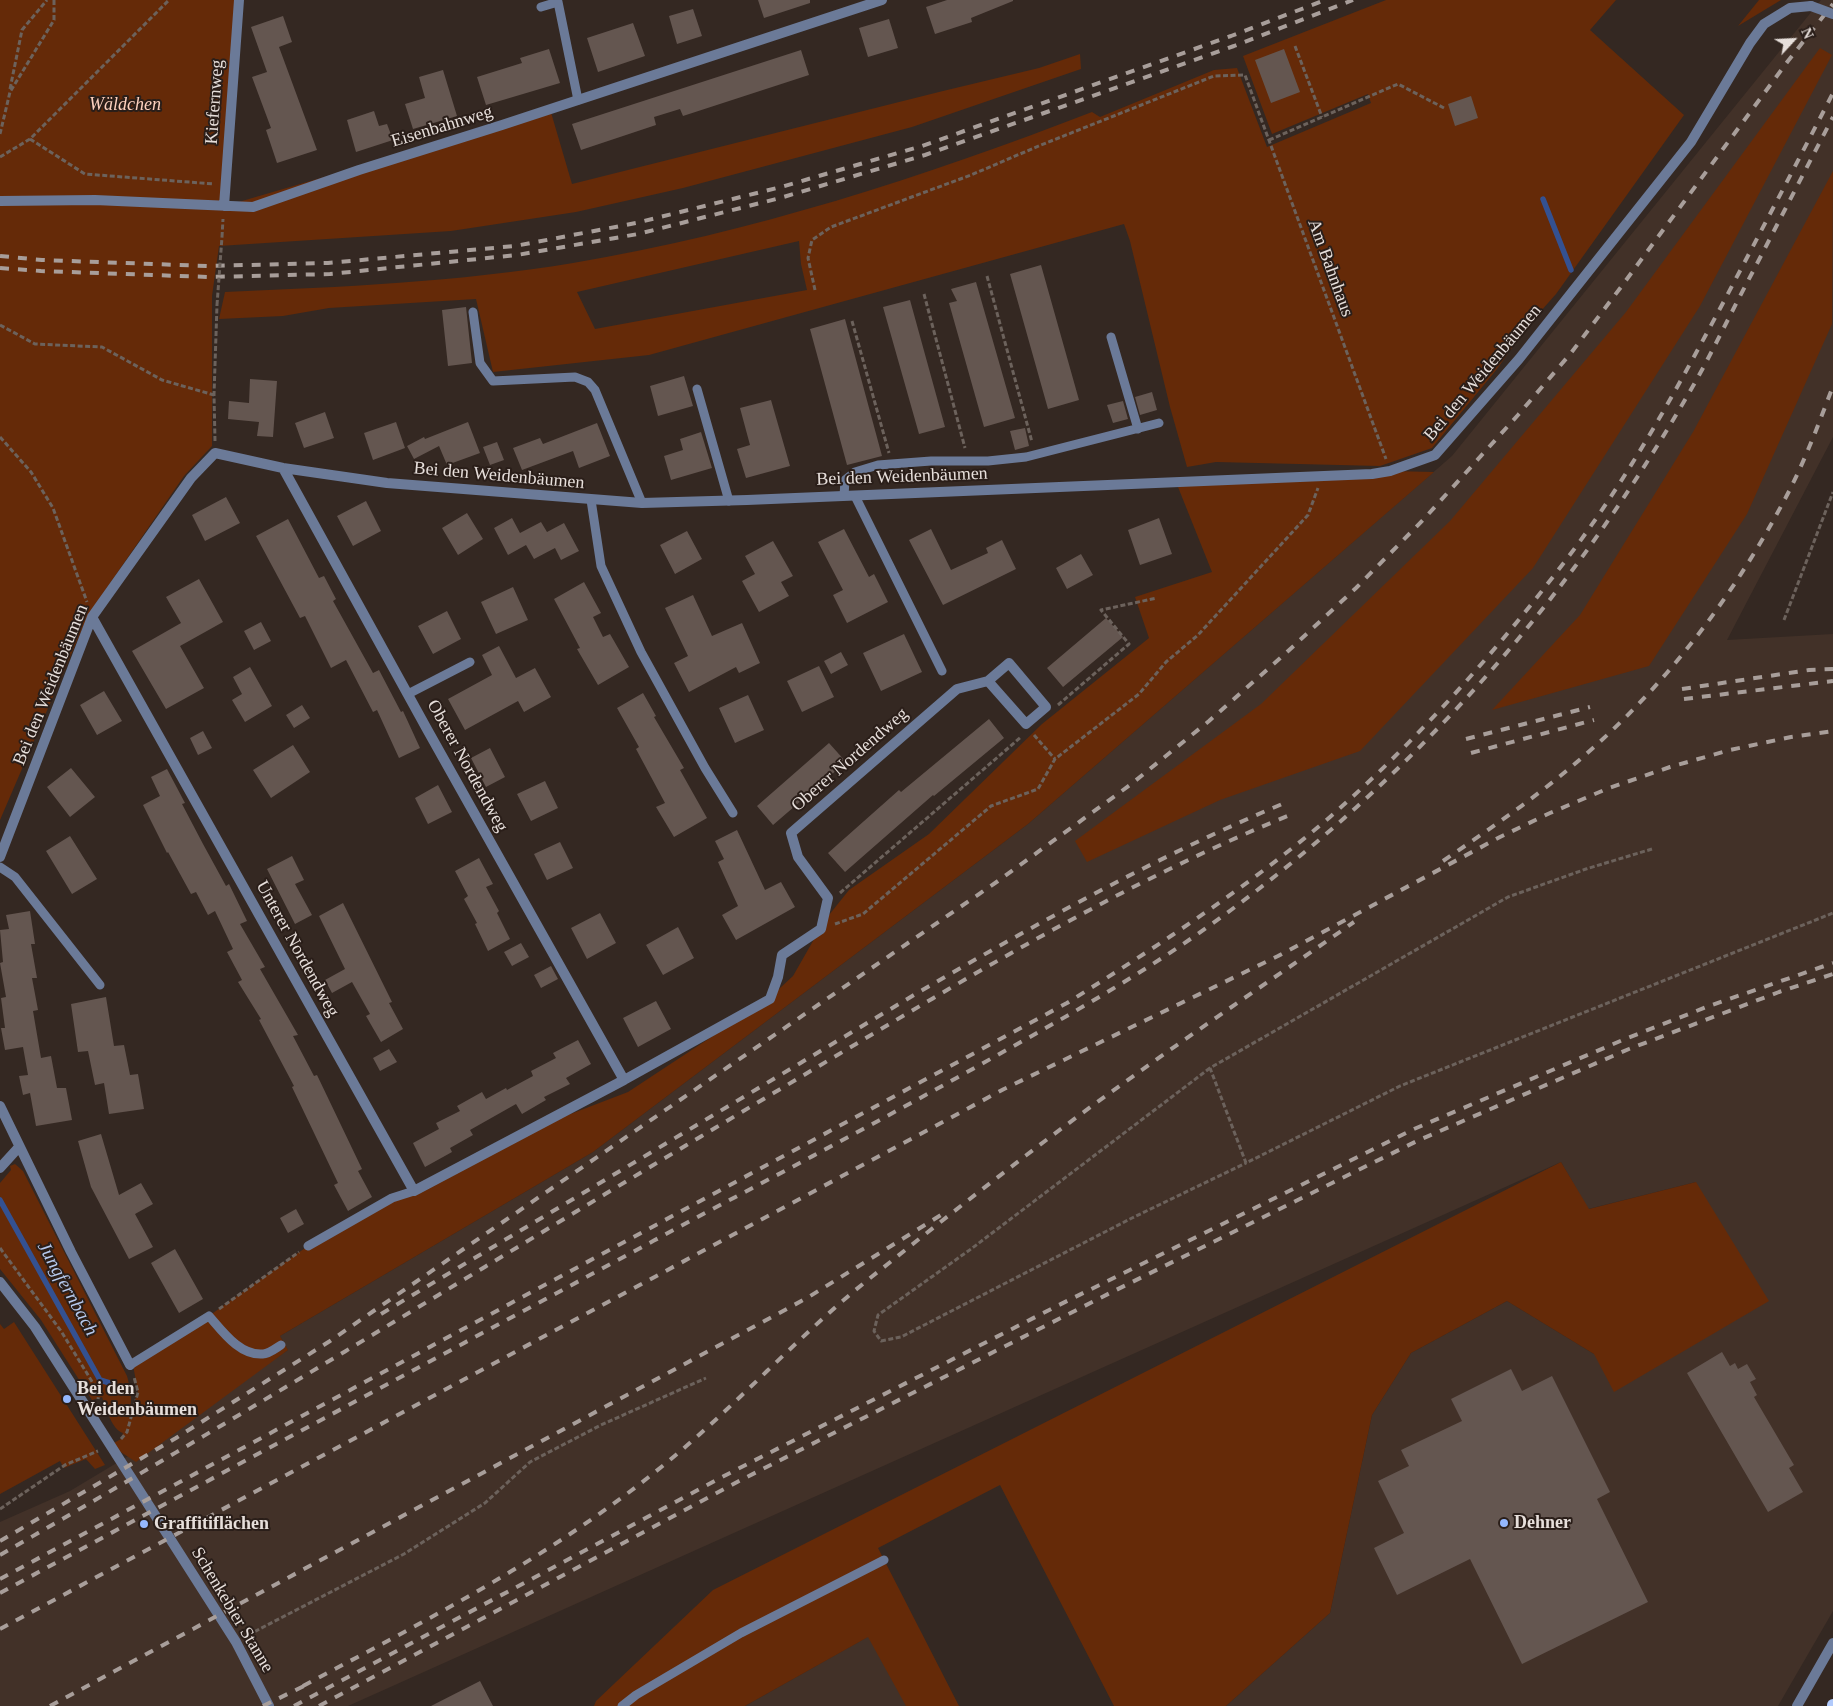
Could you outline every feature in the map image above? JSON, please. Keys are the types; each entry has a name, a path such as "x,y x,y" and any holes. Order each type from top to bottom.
{"street":[{"name":"Kiefernweg","path":"224,206 239,0"},
{"name":"Eisenbahnweg","path":"0,201 95,200 253,207 359,170 882,0"},
{"name":"Bei den Weidenbäumen","path":"0,857 92,617 191,478 215,452 283,468 387,483 642,503 729,501 1390,472 1435,455 1519,359 1691,142 1750,43 1764,24 1790,8 1811,6 1833,14"},
{"name":"Oberer Nordendweg","path":"283,468 624,1080"},
{"name":"Unterer Nordendweg","path":"92,617 414,1191"},
{"name":"Oberer Nordendweg","path":"828,898 798,858 791,833 957,689 988,681 1009,663 1046,707"},
{"path":"988,681 1026,724 1046,707"},
{"path":"414,1191 624,1080 770,999 778,977 782,955 821,929 828,898"},
{"path":"0,1106 130,1365"},
{"path":"0,1168 19,1147"},
{"name":"Schenkebier Stanne","path":"0,1282 35,1327 236,1642 269,1706"},
{"path":"1797,1706 1833,1643"}],"lane":[{"path":"540,7 558,2 578,100"},
{"path":"473,312 480,363 493,382 575,376 588,382 595,390 642,503"},
{"path":"1111,338 1138,429"},
{"path":"697,389 729,501"},
{"path":"942,671 849,496 845,480 855,472 878,465 998,460 1036,454 1159,423"},
{"path":"591,500 601,566 641,652 705,768 733,813"},
{"path":"408,694 470,662"},
{"path":"0,867 15,877 100,985"},
{"path":"308,1246 392,1198 414,1191"},
{"path":"130,1365 209,1316 244,1351 264,1354 281,1345"},
{"path":"622,1706 636,1695 741,1633 884,1560"}],"path":[{"path":"0,134 22,30 47,0"},
{"path":"10,92 54,20 54,0"},
{"path":"0,158 30,139 169,0"},
{"path":"1295,46 1322,117"},
{"name":"Am Bahnhaus","path":"815,290 808,258 812,240 831,226 971,175 1041,144 1214,76 1245,75 1390,472"},
{"path":"1269,140 1398,84 1444,108"},
{"path":"30,139 85,174 226,185"},
{"path":"215,452 214,395 217,304 224,206"},
{"path":"987,276 1036,454"},
{"path":"924,294 968,461"},
{"path":"852,321 892,464"},
{"path":"0,325 35,344 102,347 162,380 214,395"},
{"path":"0,437 31,472 54,508 92,617"},
{"path":"821,929 863,914 991,806 1038,790 1055,759 1139,694 1166,662 1198,635 1308,515 1322,476"},
{"path":"1784,620 1833,492"},
{"path":"1046,707 1055,707 1129,644 1101,610 1157,598"},
{"path":"1026,724 1055,759"},
{"path":"828,898 839,894 1022,736 1026,724"},
{"path":"1652,849 1586,869 1508,897 1210,1068 971,1249 878,1315 874,1331 881,1341 901,1337 1132,1218 1400,1086 1833,913"},
{"path":"1210,1068 1246,1163"},
{"path":"209,1316 308,1246"},
{"path":"0,1248 61,1331 99,1393 98,1401"},
{"path":"0,1509 65,1465 121,1439 127,1432 138,1392 130,1365"},
{"path":"236,1642 404,1554 485,1503 530,1462 600,1426 706,1378"}],"shaded area":[{"path":"1821,0 1833,0 1833,437 1727,640 1833,634 1833,1611 1778,1706 1226,1706 1330,1613 1372,1415 1411,1353 1507,1301 1594,1354 1696,1182 1588,1209 1561,1162 348,1706 0,1706 0,1522 70,1491 175,1428 288,1350 280,1336 593,1152 1028,824 1452,456"},
{"path":"894,1622 939,1706 745,1706"}],"green space":[{"name":"Wäldchen","path":"0,0 239,0 225,206 502,125 550,109 572,184 1039,68 1080,54 1081,69 912,127 683,188 576,212 451,231 219,246 212,296 212,446 184,476 88,615 0,820"},
{"path":"1386,0 1616,0 1590,30 1684,115 1556,294 1525,329 1497,369 1432,448 1380,466 1216,462 1187,467 1170,407 1130,241 1124,224 649,355 493,372 476,299 329,308 283,316 219,319 225,292 356,286 486,275 573,263 640,251 706,236 836,201 965,159 1092,112 1100,117 1214,70 1237,68 1267,147 1371,103 1368,94 1272,134 1243,56","holes":["799,241 801,264 807,290 595,329 577,292"]},
{"path":"1759,0 1781,0 1738,26"},
{"path":"1820,48 1832,55 1700,306 1533,568 1360,751 1220,800 1087,862 1075,841 1261,704 1450,521 1626,312"},
{"path":"1833,171 1832,324 1747,514 1649,666 1492,710 1580,615 1693,432"},
{"path":"1390,471 1434,472 1028,824 593,1152 280,1336 288,1350 136,1462 110,1445 121,1439 123,1433 113,1423 102,1397 92,1400 41,1320 0,1269 0,1183 11,1170 10,1166 15,1164 23,1171 127,1376 131,1396 129,1416 138,1392 133,1365 189,1330 308,1246 521,1133 628,1092 766,1001 793,976 825,920 849,890 929,834 1042,724 1149,638 1135,597 1212,572 1176,482"},
{"path":"1561,1162 1589,1209 1696,1182 1769,1301 1614,1392 1594,1354 1507,1301 1411,1353 1372,1415 1330,1613 1226,1706 1114,1706 1000,1485 878,1548 959,1706 906,1706 868,1637 745,1706 594,1706 596,1701 713,1590"},
{"path":"14,1322 105,1465 95,1469 86,1459 64,1468 60,1461 0,1494 0,1324 4,1329"}],"building":[{"path":"758,0 810,0 810,3 764,18"},
{"path":"947,0 1013,1 971,18 972,22 935,34 926,7"},
{"path":"693,9 702,36 677,44 669,16"},
{"path":"283,16 292,42 279,47 317,150 277,163 266,130 271,128 252,77 267,72 251,27"},
{"path":"889,19 898,48 868,57 859,28"},
{"path":"633,23 645,56 598,72 587,38"},
{"path":"549,49 560,83 486,105 477,77 522,63 520,58"},
{"path":"1284,49 1300,92 1271,103 1255,60"},
{"path":"801,50 809,75 683,116 680,109 654,117 656,125 581,150 572,124"},
{"path":"443,70 457,116 413,129 405,104 425,98 419,77"},
{"path":"1471,96 1478,118 1455,126 1448,104"},
{"path":"374,111 379,126 387,124 393,140 356,152 347,120"},
{"path":"1041,265 1079,400 1048,409 1010,274"},
{"path":"976,282 1015,418 984,427 949,303 957,301 951,289"},
{"path":"910,300 945,427 919,434 883,307"},
{"path":"466,307 472,363 448,366 442,310"},
{"path":"845,319 882,456 847,465 810,329"},
{"path":"684,376 693,406 658,416 650,386"},
{"path":"250,379 277,381 273,437 257,436 259,422 228,419 229,401 249,403"},
{"path":"1152,392 1157,410 1140,415 1135,397"},
{"path":"771,400 790,466 746,478 737,449 750,445 740,408"},
{"path":"1123,401 1128,419 1113,423 1107,405"},
{"path":"325,412 334,438 304,448 295,423"},
{"path":"396,422 405,448 373,460 364,433"},
{"path":"468,422 480,453 447,465 439,446 414,459 407,446 424,437 425,439"},
{"path":"597,423 610,456 579,468 573,451 522,470 513,448 540,438 543,444"},
{"path":"1025,428 1029,446 1015,450 1010,431"},
{"path":"701,432 712,468 671,480 664,456 683,450 680,439"},
{"path":"497,442 504,460 490,465 483,447"},
{"path":"226,497 240,523 205,541 192,515"},
{"path":"366,501 381,531 353,546 337,516"},
{"path":"467,513 483,539 458,555 442,528"},
{"path":"512,518 520,533 541,522 547,532 564,523 579,551 561,560 555,548 534,559 526,545 508,555 494,528"},
{"path":"1159,518 1172,554 1140,565 1128,530"},
{"path":"288,519 319,578 324,576 336,599 333,601 373,673 379,670 401,712 403,711 420,748 399,758 377,710 373,712 346,660 331,668 305,616 300,618 256,536"},
{"path":"844,529 869,577 874,574 888,602 847,623 833,595 843,590 818,542"},
{"path":"931,529 951,570 988,553 986,548 1002,540 1016,569 943,605 909,540"},
{"path":"687,531 702,559 675,574 660,545"},
{"path":"773,541 793,576 781,582 789,596 759,612 742,581 755,574 745,556"},
{"path":"1081,554 1093,575 1067,589 1056,568"},
{"path":"199,579 223,622 180,646 204,688 166,709 132,651 181,623 166,597"},
{"path":"584,582 601,613 593,617 603,637 610,634 629,667 598,685 577,649 580,648 554,599"},
{"path":"513,587 528,620 496,634 481,602"},
{"path":"693,595 712,636 742,623 760,663 739,673 736,667 689,692 674,663 688,656 665,608"},
{"path":"447,611 461,639 433,654 418,626"},
{"path":"1106,618 1123,637 1063,687 1047,668"},
{"path":"261,622 271,641 254,650 244,631"},
{"path":"904,634 922,672 881,691 863,653"},
{"path":"499,646 516,678 535,668 551,697 524,712 518,701 465,730 448,699 492,675 482,655"},
{"path":"841,652 848,665 831,674 824,661"},
{"path":"819,666 834,697 802,712 787,681"},
{"path":"250,667 272,706 245,722 232,700 242,694 233,677"},
{"path":"104,691 122,721 97,735 80,705"},
{"path":"643,693 656,716 654,717 684,768 680,770 707,818 674,837 656,807 665,803 636,749 639,747 617,708"},
{"path":"748,695 764,730 735,743 719,708"},
{"path":"302,705 310,718 294,728 286,715"},
{"path":"989,719 1004,738 933,795 845,872 828,853 899,790 901,792"},
{"path":"203,731 212,748 198,755 190,738"},
{"path":"829,743 846,762 773,825 757,806"},
{"path":"293,745 310,772 271,798 253,770"},
{"path":"490,748 505,777 486,787 471,758"},
{"path":"71,768 95,797 70,817 47,787"},
{"path":"167,769 185,803 182,804 203,844 226,886 229,884 247,921 240,924 265,967 260,969 298,1035 293,1036 314,1076 317,1075 362,1169 358,1171 372,1197 348,1211 334,1185 338,1183 292,1087 294,1086 259,1020 261,1019 238,982 242,980 227,952 233,949 215,911 208,915 196,892 191,894 167,853 143,805 160,796 151,777"},
{"path":"545,781 558,808 531,821 517,794"},
{"path":"438,785 452,812 428,824 415,798"},
{"path":"737,830 765,890 781,882 795,907 736,940 722,915 738,906 718,862 724,859 715,841"},
{"path":"70,836 97,879 72,894 46,851"},
{"path":"560,842 573,868 547,880 534,854"},
{"path":"292,856 304,880 295,884 312,915 295,924 267,869"},
{"path":"479,858 493,884 486,887 499,911 497,913 510,939 488,951 475,924 477,923 464,899 468,896 455,871"},
{"path":"343,903 392,1002 389,1003 403,1029 381,1042 366,1016 370,1014 352,982 332,993 325,980 345,969 319,916"},
{"path":"30,911 35,944 31,944 37,978 32,978 38,1010 33,1011 41,1058 51,1056 57,1088 66,1088 72,1120 36,1126 30,1093 23,1095 19,1076 28,1075 23,1047 5,1050 1,1028 5,1028 1,998 6,997 0,963 3,962 0,930 9,929 6,915"},
{"path":"600,913 616,943 587,959 571,928"},
{"path":"678,927 694,958 663,975 646,945"},
{"path":"521,943 529,957 512,966 504,952"},
{"path":"551,966 558,979 541,988 534,975"},
{"path":"106,997 114,1046 124,1045 130,1075 138,1074 144,1109 109,1114 104,1083 95,1085 88,1051 78,1052 71,1004"},
{"path":"656,1001 671,1029 638,1047 623,1018"},
{"path":"578,1040 591,1064 566,1078 570,1084 544,1097 546,1100 522,1114 516,1104 470,1130 473,1135 450,1148 452,1152 425,1167 413,1143 439,1129 436,1123 460,1111 457,1106 482,1092 486,1099 533,1076 531,1071 556,1058 553,1053"},
{"path":"389,1049 397,1062 380,1071 373,1058"},
{"path":"101,1134 119,1195 141,1183 153,1204 135,1214 153,1247 129,1259 91,1187 78,1141"},
{"path":"296,1209 304,1224 288,1233 280,1218"},
{"path":"175,1249 203,1299 179,1313 151,1263"},
{"path":"1722,1352 1730,1366 1735,1363 1738,1369 1747,1364 1756,1379 1750,1382 1757,1395 1754,1397 1794,1465 1789,1468 1803,1492 1768,1512 1687,1373"},
{"name":"Dehner","path":"1511,1369 1522,1391 1552,1376 1610,1492 1597,1499 1648,1602 1522,1664 1470,1559 1397,1595 1374,1548 1404,1533 1378,1481 1409,1466 1401,1450 1462,1421 1451,1399"},
{"path":"480,1681 493,1706 431,1706"}],"waterway":[{"path":"1543,199 1571,270"},
{"name":"Jungfernbach","path":"0,1200 100,1380 113,1384"}],"railway":[{"path":"0,256 42,260 207,266 328,263 515,246 636,223 781,187 922,146 1231,36 1325,0"},
{"path":"0,268 209,277 330,274 517,255 638,234 780,198 925,155 1234,46 1353,0"},
{"path":"0,1541 176,1438 330,1341 998,881 1130,785 1209,721 1356,588 1423,520 1518,415 1571,353 1788,61 1833,4"},
{"path":"0,1579 1067,1003 1202,915 1299,843 1364,786 1429,722 1490,654 1548,584 1596,519 1654,428 1689,366 1833,93"},
{"path":"0,1593 850,1136 1024,1040 1115,988 1203,931 1286,867 1365,799 1416,751 1511,647 1577,564 1638,476 1693,386 1833,117"},
{"path":"1443,861 1515,810 1585,755 1644,698 1672,667 1722,602 1766,533 1799,470 1833,386"},
{"path":"1682,689 1809,670 1833,669"},
{"path":"1684,699 1833,681"},
{"path":"1466,739 1590,707"},
{"path":"1471,753 1594,720"},
{"path":"0,1629 1004,1089 1278,956 1500,837 1609,788 1670,767 1730,750 1791,737 1833,731"},
{"path":"381,1314 919,992 1009,941 1146,867 1192,844 1287,802"},
{"path":"0,1555 196,1441 965,979 1157,875 1290,815"},
{"path":"303,1686 481,1589 568,1536 609,1507 680,1452 849,1295 975,1195 1106,1096 1354,922"},
{"path":"294,1706 724,1476 1055,1307 1414,1129 1625,1039 1709,1006 1833,963"},
{"path":"319,1706 741,1480 1112,1292 1417,1141 1629,1049 1779,992 1833,974"},
{"path":"50,1706 807,1298 941,1215"},
{"path":"263,1706 308,1684"}],"place":[{"name":"Bei den Weidenbäumen","path":"67,1399"},
{"name":"Dehner","path":"1504,1523"},
{"name":"Graffitiflächen","path":"144,1524"}]}
